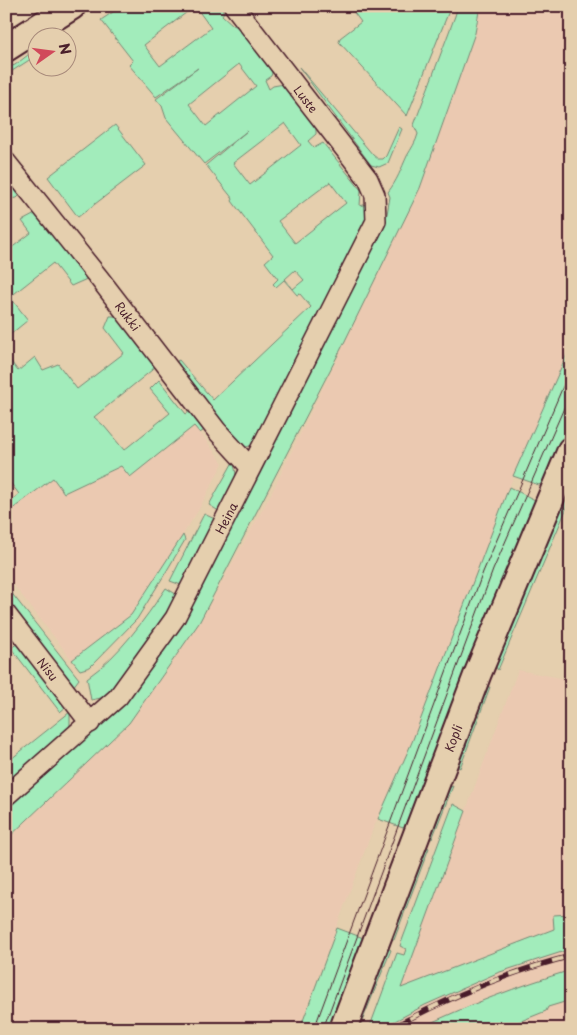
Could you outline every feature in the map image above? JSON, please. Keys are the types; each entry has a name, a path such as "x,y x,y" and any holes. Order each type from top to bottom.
{"street":[{"path":"6,48 72,6"},
{"name":"Luste","path":"234,6 368,178 375,195"},
{"name":"Rukki","path":"6,162 100,278 217,431 251,468"},
{"name":"Heina","path":"6,796 118,696 175,618 376,221 375,195"},
{"name":"Kopli","path":"342,1029 478,673 571,450"},
{"name":"Nisu","path":"6,614 90,723"}],"shaded area":[{"path":"480,6 571,6 571,345 509,487 412,742 372,831 299,1029 6,1029 6,840 129,723 199,623 271,494 420,188 475,33"},
{"path":"195,426 223,463 198,511 131,615 72,660 6,575 6,514 53,478 64,493 121,466 130,477"},
{"path":"518,670 571,680 571,1029 369,1029 400,988"}],"green space":[{"path":"122,6 195,6 220,6 224,12 222,15 238,27 269,66 272,73 265,80 269,89 273,86 284,84 316,126 316,134 308,141 314,148 323,143 361,190 360,206 367,204 367,216 362,233 252,445 244,448 239,446 177,364 177,361 179,360 213,400 311,307 300,294 297,295 284,280 276,287 273,284 278,279 265,262 273,255 206,165 247,131 204,164 166,118 162,106 156,99 198,68 156,97 129,65 133,61 101,20","holes":["195,6 211,28 160,66 144,45","239,64 256,86 206,126 189,104","285,123 301,145 250,185 233,163","330,182 346,203 295,243 278,221","295,270 304,280 293,289 285,279"]},
{"path":"349,6 451,6 407,116 339,42 340,38 361,22"},
{"path":"458,6 480,6 475,33 420,188 341,349 199,623 129,723 6,840 6,807 119,705 324,341 387,214 390,197 388,192 417,137 418,134 414,125"},
{"path":"28,55 28,61 6,75 6,68 15,65"},
{"path":"299,67 378,159 383,159 386,156 399,127 402,129 388,163 379,167 371,165"},
{"path":"115,125 146,165 78,217 48,177"},
{"path":"6,176 22,193 17,198 6,199"},
{"path":"37,213 89,278 71,286 53,263 10,297 28,320 6,338 6,252 31,233 22,221"},
{"path":"110,316 118,316 157,364 94,417 124,450 170,413 150,389 159,380 186,414 193,409 207,428 200,433 194,426 130,477 121,466 64,493 53,478 6,514 6,505 19,494 6,477 6,355 18,371 35,357 43,370 58,364 77,389 124,353 105,328"},
{"path":"571,345 571,422 546,481 539,485 513,476"},
{"path":"233,462 236,476 234,489 222,513 209,505"},
{"path":"571,477 571,498 498,670 495,666"},
{"path":"509,487 535,500 535,506 531,508 532,513 471,656 469,656 468,659 470,660 419,796 416,796 415,799 417,801 406,829 378,819 412,742"},
{"path":"204,514 217,520 184,586 170,581"},
{"path":"183,535 185,540 137,619 90,667 80,670 72,660 131,615"},
{"path":"6,586 79,679 73,687 6,601"},
{"path":"166,588 179,596 130,670 106,697 91,700 87,678 121,648"},
{"path":"18,643 67,706 60,712 11,648"},
{"path":"486,687 490,687 460,768 455,765"},
{"path":"70,712 70,727 66,734 6,784 6,763"},
{"path":"453,786 432,839 426,836 443,790"},
{"path":"453,804 466,811 401,988 554,929 553,915 571,914 571,949 497,973 425,1005 380,1029 369,1029 397,953 404,955 406,949 400,946"},
{"path":"423,844 429,848 394,940 387,938"},
{"path":"337,928 366,939 333,1029 300,1029"},
{"path":"384,946 391,950 359,1029 354,1029"},
{"path":"571,970 571,1000 548,1007 546,1011 501,1029 418,1029 493,996"}],"tram line":[{"path":"314,1029 483,572 571,368"},
{"path":"323,1029 493,570 571,392"}],"railway":[{"path":"390,1029 478,987 547,962 571,956"}]}
